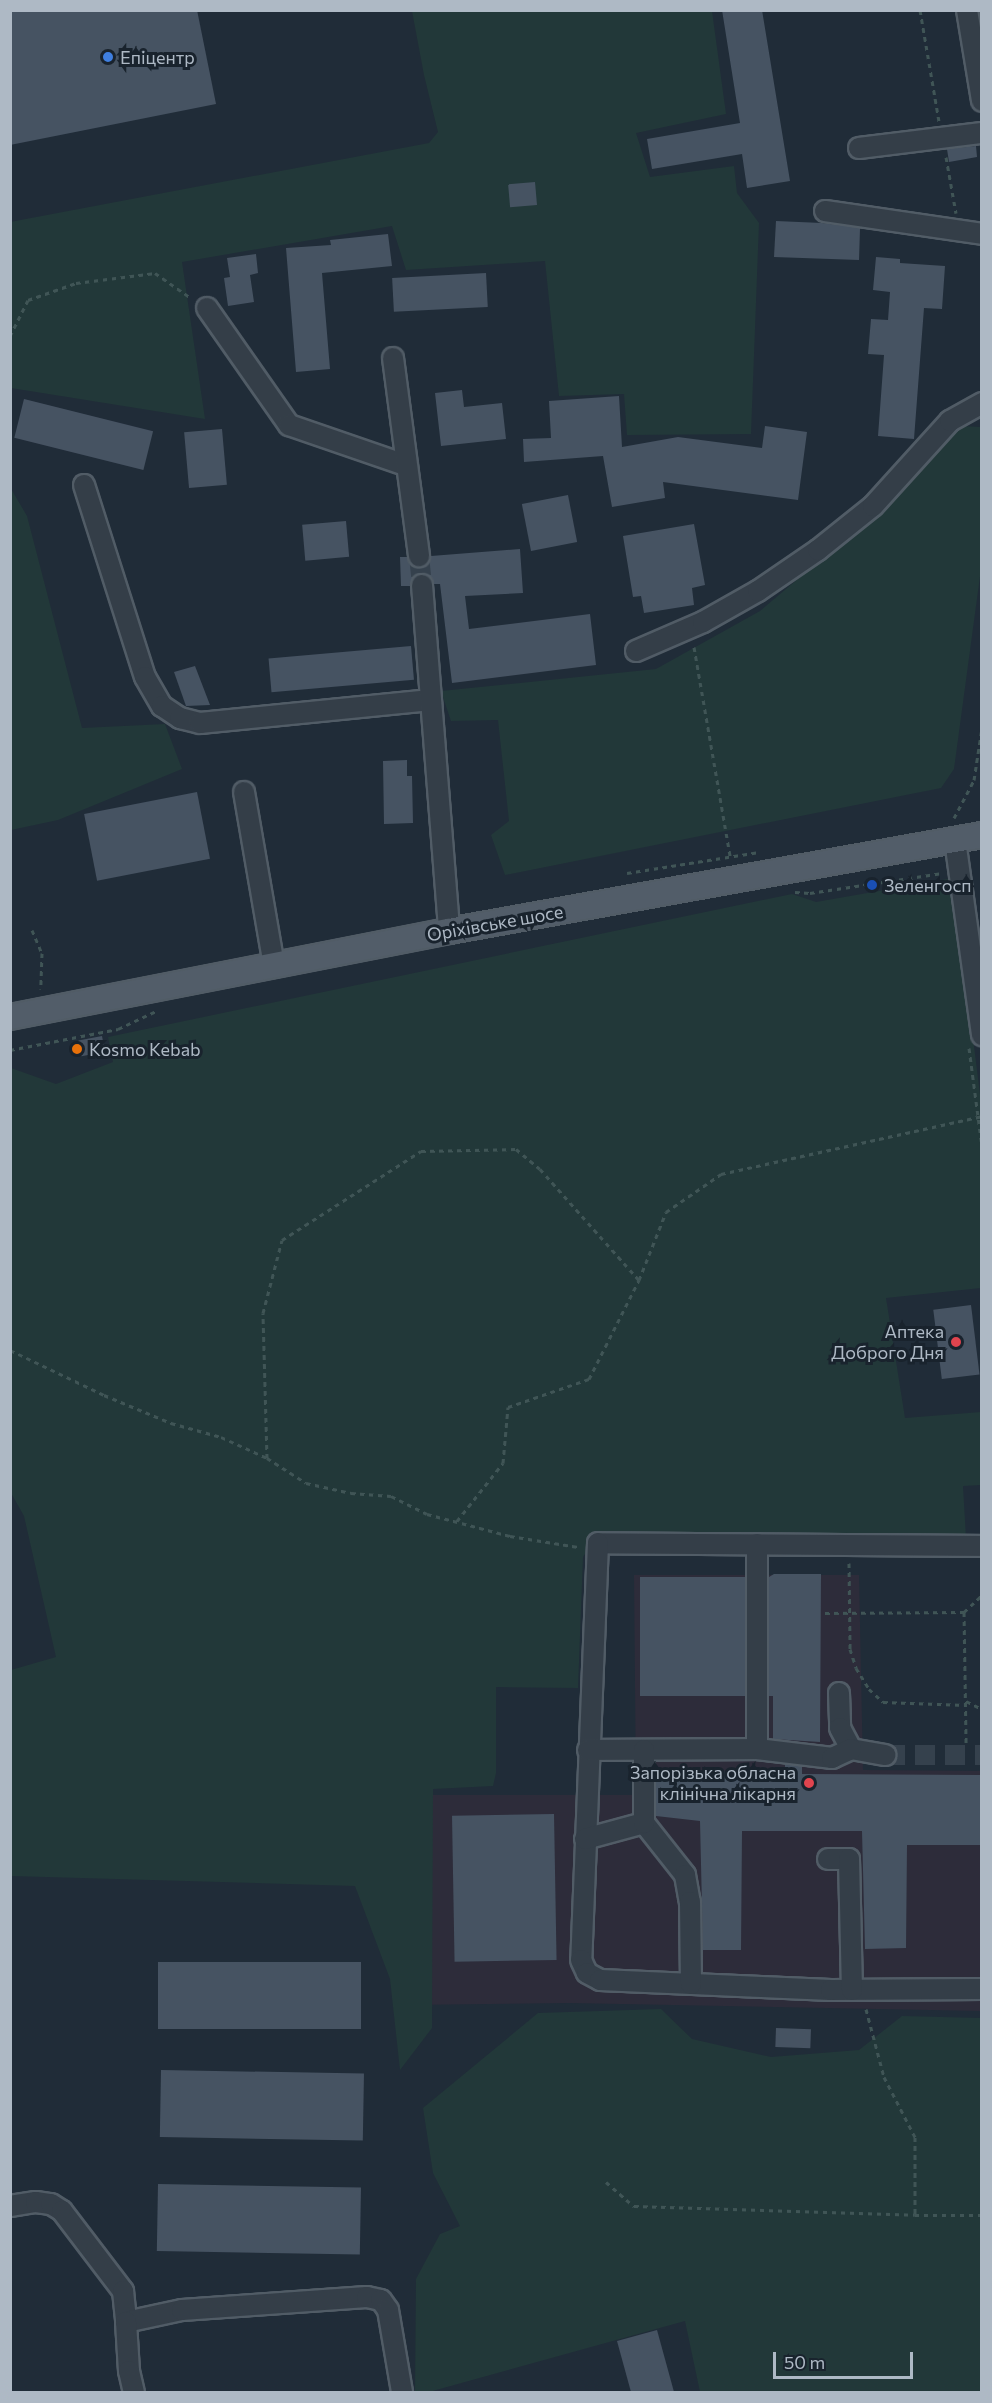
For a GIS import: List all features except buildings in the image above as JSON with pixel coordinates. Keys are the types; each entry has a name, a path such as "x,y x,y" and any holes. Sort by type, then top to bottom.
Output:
{"main road":[{"name":"Оріхівське шосе","path":"10,1017 955,829 981,835"}],"lane":[{"path":"967,10 981,101"},
{"path":"858,148 981,133"},
{"path":"825,211 981,234"},
{"path":"207,308 289,425 405,465"},
{"path":"393,358 405,465 419,556"},
{"path":"636,651 690,627 758,591 818,550 873,506 950,422 981,403"},
{"path":"84,485 145,677 162,706 180,718 200,723 431,700"},
{"path":"422,585 448,931"},
{"path":"244,792 274,965"},
{"path":"955,829 975,1040"},
{"path":"981,1546 598,1543 595,1550 588,1750 590,1768 581,1960 587,1973 600,1980 856,1990 981,1989"},
{"path":"757,1544 757,1749"},
{"path":"839,1693 840,1728 850,1749"},
{"path":"588,1750 757,1749 832,1758 850,1749 885,1755"},
{"path":"644,1750 644,1823 685,1875 690,1902 691,1984"},
{"path":"585,1839 644,1823"},
{"path":"828,1858 849,1859 856,1990"},
{"path":"10,2206 36,2202 51,2204 62,2211 123,2290 129,2371 134,2392"},
{"path":"126,2322 182,2310 367,2297 381,2300 388,2310 402,2392"}],"path":[{"path":"10,336 28,300 76,283 155,273 207,308"},
{"path":"690,627 730,856"},
{"path":"955,829 974,780 981,728"},
{"path":"32,930 42,953 38,1012"},
{"path":"10,1050 66,1039"},
{"path":"975,1040 981,1147"},
{"path":"457,1521 503,1463 508,1407 589,1379 639,1280 666,1212 721,1174 980,1117"},
{"path":"267,1458 263,1313 282,1240 421,1150 516,1149 540,1169 639,1280"},
{"path":"10,1350 104,1395 171,1423 221,1437 267,1458 306,1484 351,1493 391,1496 427,1514 510,1536 595,1550"},
{"path":"849,1558 850,1649 856,1668 869,1689 883,1702 966,1703 981,1710"},
{"path":"966,1743 964,1612 981,1594"},
{"path":"825,1613 964,1612"},
{"path":"856,1990 884,2077 915,2137 915,2215"},
{"path":"606,2182 634,2206 981,2215"}],"shaded area":[{"name":"Запорізька обласна клінічна лікарня","path":"634,1575 859,1575 863,1770 981,1771 981,2011 569,2003 407,2005 407,1795 636,1795"}],"green space":[{"path":"412,11 712,11 726,114 636,133 650,177 734,166 737,193 759,223 751,434 627,435 624,394 559,396 545,261 406,270 392,226 182,262 205,419 11,388 10,222 429,143 438,132"},
{"path":"960,426 981,427 981,569 954,769 941,788 505,875 491,835 509,821 498,720 451,721 441,691 656,669 760,611 888,503"},
{"path":"10,487 27,516 82,728 165,724 182,769 58,820 11,830"},
{"path":"953,878 981,1102 981,1288 886,1298 905,1418 981,1412 981,1485 963,1486 966,1538 597,1535 583,1557 578,1688 496,1687 496,1773 493,1786 433,1789 432,2028 400,2070 390,1979 355,1886 11,1876 11,1670 56,1657 24,1516 11,1493 11,1068 56,1084 113,1062 108,1037 792,894 816,902"},
{"path":"661,2009 692,2039 771,2057 859,2050 902,2016 981,2018 981,2392 700,2392 685,2321 429,2392 415,2392 416,2279 440,2234 460,2226 433,2173 423,2108 538,2013"}],"tunnel":[{"path":"419,556 422,585"},
{"path":"885,1755 982,1755"}],"place":[{"name":"Епіцентр","path":"108,57"},
{"name":"Зеленгосп","path":"872,885"},
{"name":"Kosmo Kebab","path":"77,1049"},
{"name":"Аптека Доброго Дня","path":"956,1342"},
{"name":"Запорізька обласна клінічна лікарня","path":"809,1783"}]}
